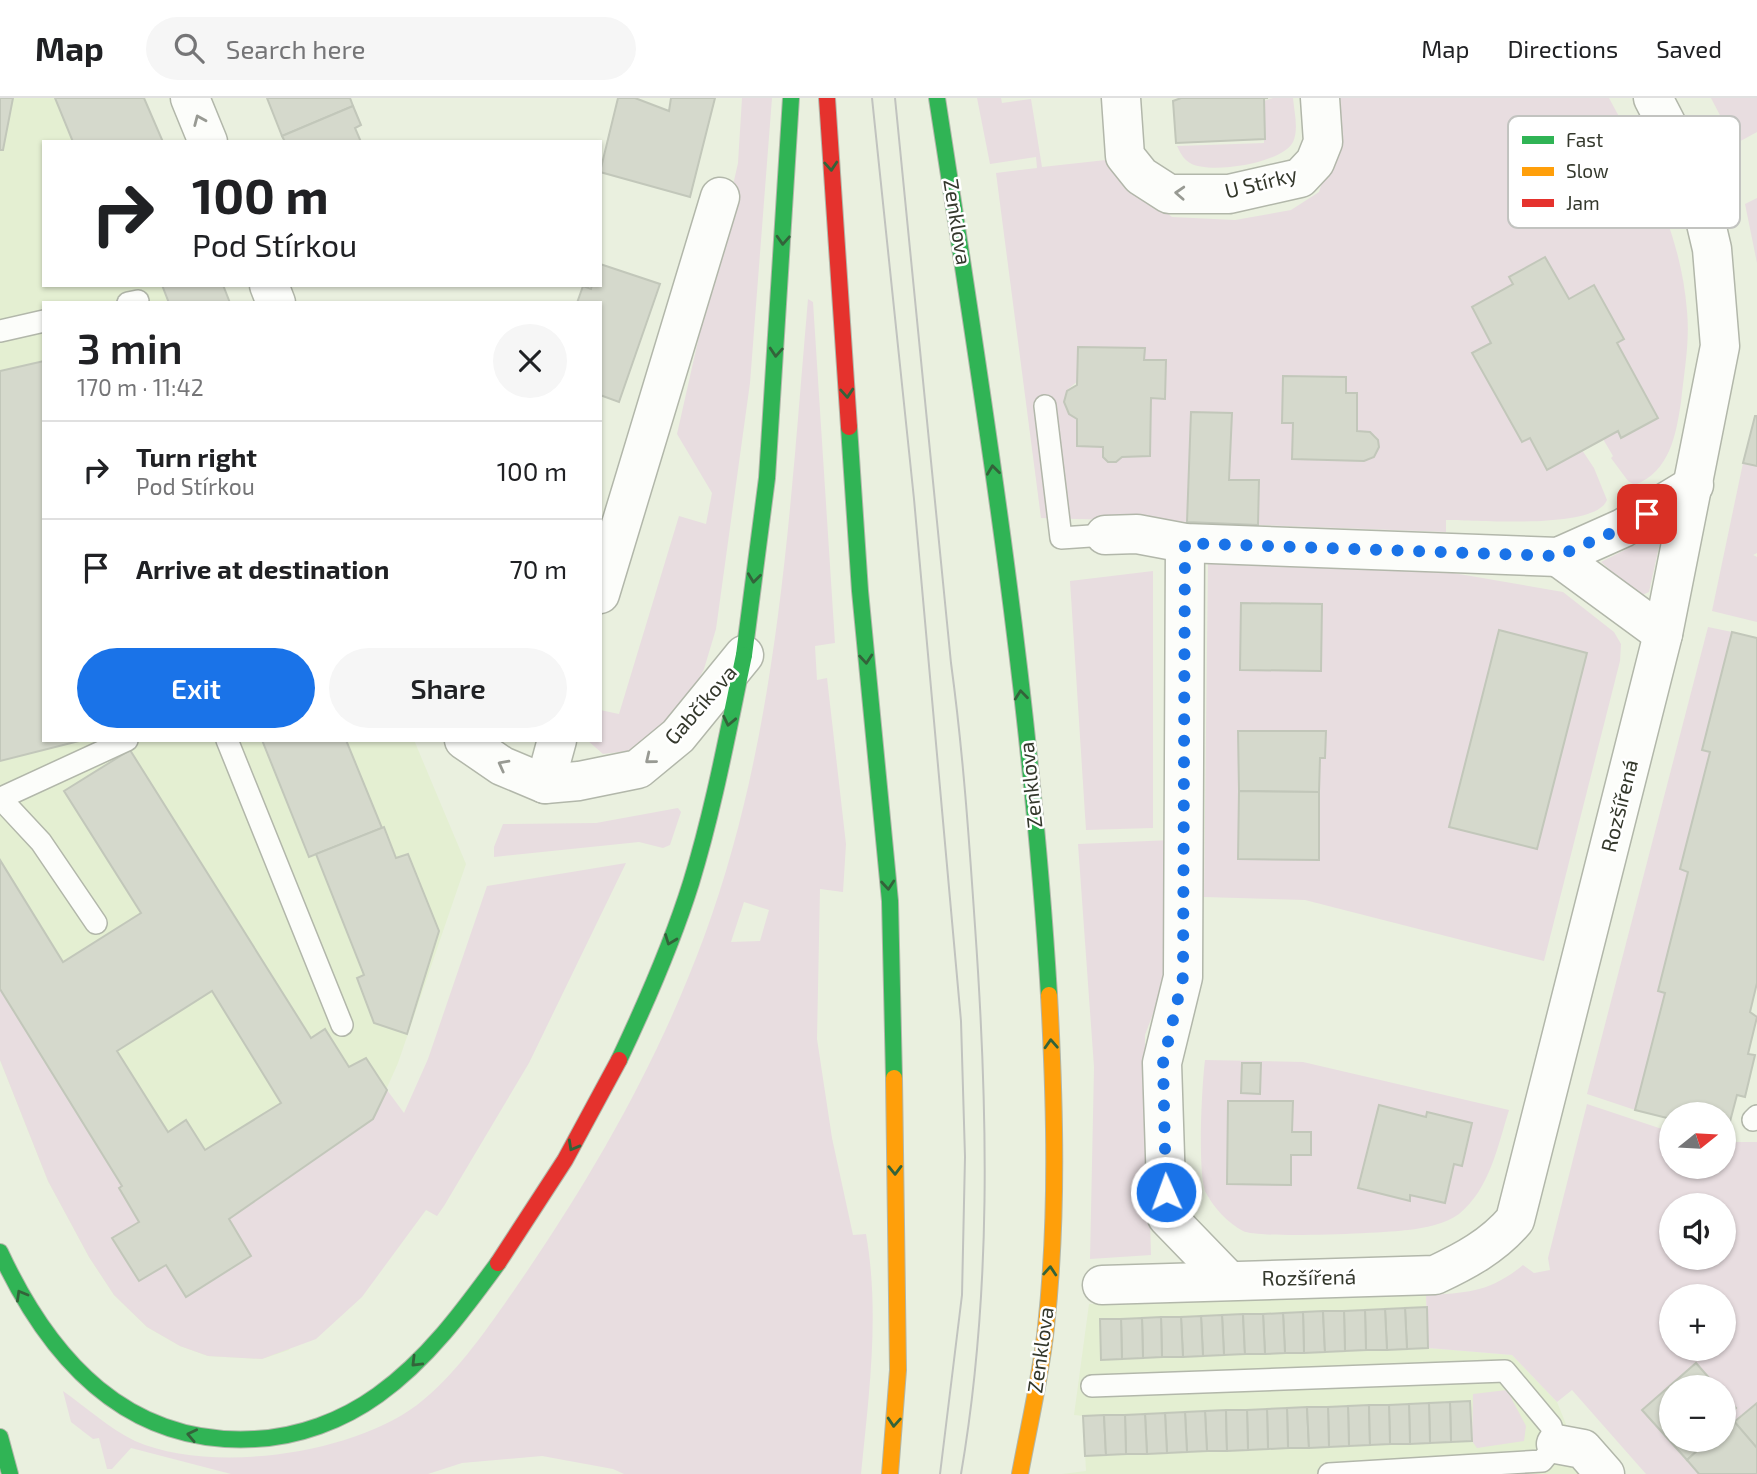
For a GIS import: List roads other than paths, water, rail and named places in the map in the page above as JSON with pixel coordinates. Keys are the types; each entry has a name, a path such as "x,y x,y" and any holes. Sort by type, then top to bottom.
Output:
{"main road":[{"path":"0,1252 31,1313 78,1369 121,1406 167,1429 225,1441 259,1441 327,1423 359,1407 389,1387 435,1342 499,1262 553,1180 612,1073 662,961 702,847 744,654 767,478 791,98"},
{"path":"827,98 860,591 890,901 898,1370 890,1474"},
{"name":"Zenklova","path":"937,98 956,215 1015,641 1048,979 1054,1106 1054,1220 1047,1314 1020,1474"},
{"path":"0,1437 10,1474"}],"street":[{"path":"190,98 207,140"},
{"name":"U Stírky","path":"1121,98 1118,151 1141,176 1170,194 1229,194 1300,178 1315,162 1323,142 1320,98"},
{"name":"Rozšířená","path":"1653,98 1662,116"},
{"path":"602,587 720,197"},
{"name":"Rozšířená","path":"1102,1285 1436,1275 1472,1257 1503,1235 1515,1220 1663,634 1694,485 1720,345 1712,249 1707,228"},
{"path":"1105,535 1137,534 1185,543 1558,556 1623,528 1694,485"},
{"path":"1185,543 1183,977 1163,1063 1167,1217 1228,1280"},
{"path":"1558,556 1663,634"},
{"name":"Gabčíkova","path":"545,784 638,769 678,737 744,654"},
{"path":"467,742 502,766 545,784 556,742"},
{"path":"1556,1444 1583,1449 1605,1474"}],"lane":[{"path":"922,98 956,215"},
{"path":"0,331 42,321"},
{"path":"1045,406 1061,538 1105,535"},
{"path":"96,923 41,842 0,798 123,742"},
{"path":"228,742 342,1025"},
{"path":"1092,1387 1505,1371 1551,1426 1556,1444 1542,1461 1329,1474"}],"tram line":[{"path":"872,98 914,499 961,1021 965,1157 962,1295 940,1474"},
{"path":"895,98 962,762 983,1064 982,1269 971,1406 961,1474"}]}
